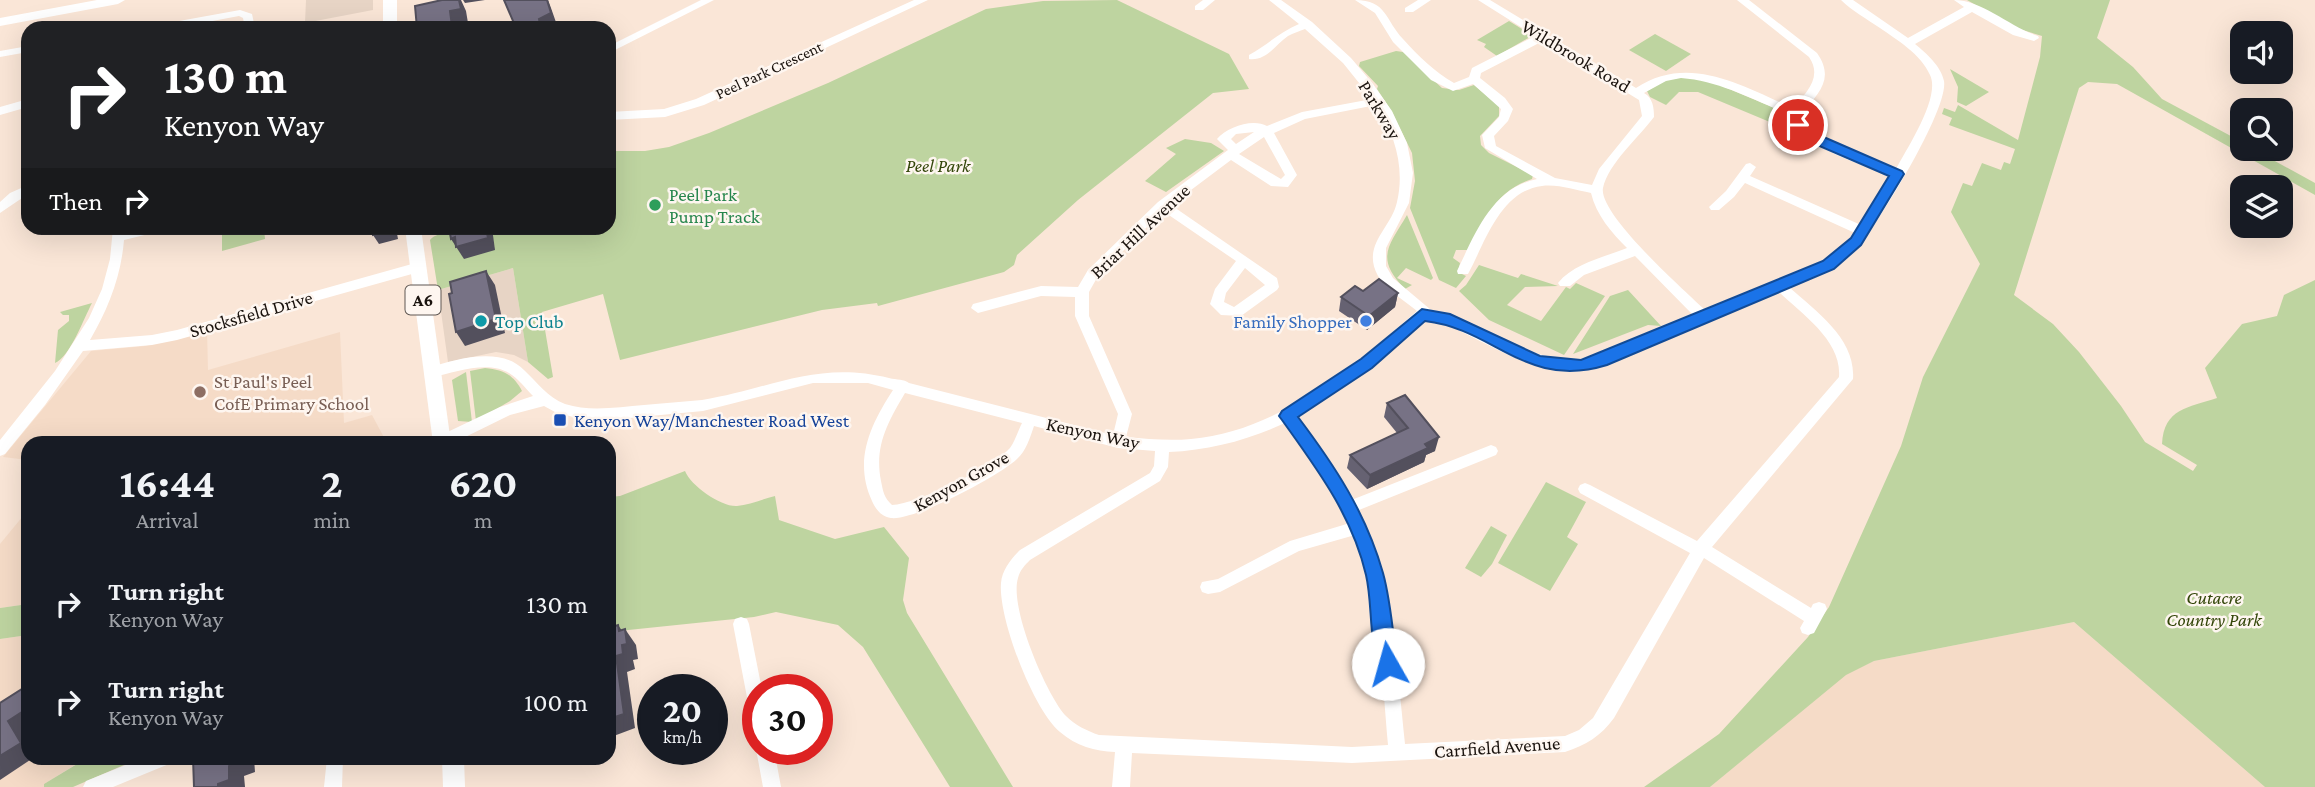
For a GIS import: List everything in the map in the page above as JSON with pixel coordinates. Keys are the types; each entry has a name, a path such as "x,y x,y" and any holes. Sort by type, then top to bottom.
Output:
{"main road":[{"path":"0,22 118,0"},
{"path":"390,0 390,21"},
{"name":"A6","path":"414,235 441,436"},
{"path":"453,765 454,787"}],"street":[{"path":"616,46 709,0"},
{"name":"Peel Park Crescent","path":"616,116 665,113 700,102 923,0"},
{"name":"Parkway","path":"1274,0 1308,24 1350,64 1378,101 1401,143 1408,177 1402,207 1380,243 1379,261 1387,279 1419,304 1427,314"},
{"path":"1360,0 1379,11 1397,40 1441,83 1453,87 1474,79"},
{"name":"Wildbrook Road","path":"1483,0 1637,93 1647,103 1648,117 1603,172 1596,190"},
{"path":"1498,9 1513,0"},
{"path":"1742,0 1813,55 1821,66 1820,80 1795,113"},
{"path":"1427,314 1445,318 1529,358 1570,367 1601,360 1829,265 1848,250 1863,231 1898,174 1926,121 1938,87 1930,65 1846,0"},
{"path":"1959,0 2017,33 2035,38"},
{"path":"1906,44 1972,7"},
{"path":"196,21 240,13 248,16 249,21"},
{"path":"1272,63 1257,55 1283,34 1308,24"},
{"path":"1474,79 1476,72 1544,36"},
{"path":"0,54 21,50"},
{"path":"1637,93 1667,76 1693,75 1711,79 1795,113"},
{"path":"1474,79 1507,109 1504,118 1488,135 1488,143 1497,152 1552,182"},
{"name":"Briar Hill Avenue","path":"1118,442 1125,414 1082,316 1082,292 1093,273 1162,205 1265,131 1302,116 1378,101"},
{"path":"0,111 21,105"},
{"path":"1795,113 1798,125 1807,134 1898,174"},
{"path":"1233,152 1275,183 1288,181 1291,175 1265,131"},
{"path":"1715,207 1730,194 1746,172 1863,231"},
{"path":"1463,262 1508,195 1525,185 1552,182 1596,190 1604,215 1704,318"},
{"path":"0,209 21,192"},
{"path":"1162,205 1244,260"},
{"path":"0,450 80,346 113,272 119,235"},
{"path":"1564,283 1579,272 1636,250"},
{"name":"Stocksfield Drive","path":"80,346 152,340 177,335 419,267"},
{"name":"Carrfield Avenue","path":"1163,446 1161,467 1155,477 1019,561 1009,584 1051,709 1059,720 1088,740 1124,745 1320,755 1397,754 1565,744 1581,740 1597,729 1608,712 1700,549 1846,379 1847,360 1840,346 1780,286"},
{"path":"978,307 998,296 1052,290 1082,292"},
{"name":"Kenyon Way","path":"433,372 466,364 500,362 530,381 545,400 573,412 608,414 703,405 813,378 854,377 903,385 1118,442 1163,446 1193,445 1258,430 1287,416 1366,363 1413,320 1427,314"},
{"name":"Kenyon Grove","path":"903,385 873,437 869,456 878,502 882,508 895,514 909,511 1004,461 1015,451 1030,420"},
{"path":"456,436 516,405 545,400"},
{"path":"1287,416 1320,458 1351,506 1360,527 1375,575 1382,616 1397,754"},
{"path":"1351,506 1479,451"},
{"path":"1592,497 1700,549 1813,618"},
{"path":"1208,587 1220,585 1295,547 1360,527"},
{"path":"741,624 751,674"},
{"path":"1121,787 1124,745"},
{"path":"92,787 146,765"},
{"path":"333,787 335,765"},
{"path":"768,765 772,787"}],"shaded area":[{"path":"306,0 373,0 373,10 305,21"},
{"path":"513,268 528,362 514,355 496,352 448,362 438,290"},
{"name":"St Paul's Peel CofE Primary School","path":"207,330 208,370 340,332 344,423 372,415 383,436 21,436 21,459 3,457 91,351 145,346"},
{"path":"21,518 21,605 0,608 0,544"},
{"path":"2074,622 2265,787 1710,787 1846,674 1874,661"},
{"path":"21,636 21,765 75,765 44,784 44,787 0,787 0,639"}],"green space":[{"name":"Peel Park","path":"1117,0 1229,54 1249,89 1213,93 1078,200 1017,255 1014,265 1004,272 878,306 877,303 822,310 620,360 603,294 542,312 553,377 548,379 528,362 513,268 438,290 430,240 439,235 616,235 616,151 645,151 669,147 709,133 828,83 986,9 1043,1"},
{"name":"Cutacre Country Park","path":"1967,0 2110,0 2097,38 2133,67 2162,99 2230,136 2230,147 2117,84 2088,82 2079,88 2014,295 2053,324 2079,352 2145,442 2193,471 2197,465 2162,444 2167,423 2187,407 2217,398 2205,368 2242,324 2277,316 2284,295 2315,280 2315,787 2265,787 2074,622 1874,661 1846,675 1710,787 1644,787 1719,734 1808,637 1829,607 1901,446 1923,377 1980,264 1951,212 1963,183 1972,186 1982,163 2001,170 2004,162 2010,164 2015,149 1949,125 1952,118 1942,114 1944,108 1955,112 1958,105 2018,140 2040,57 2042,36 2016,28"},
{"path":"1509,21 1530,34 1530,37 1497,56 1484,47 1486,44 1477,40"},
{"path":"1655,34 1691,54 1666,71 1629,50"},
{"path":"1396,51 1403,52 1442,88 1459,90 1474,85 1499,106 1499,116 1480,136 1481,145 1489,153 1533,175 1532,179 1509,191 1493,207 1469,250 1456,250 1453,258 1460,263 1458,272 1466,276 1456,288 1439,280 1410,208 1415,181 1412,153 1392,112 1377,89 1378,86 1359,66 1360,62"},
{"path":"1950,69 1989,92 1966,106 1957,102 1958,87"},
{"path":"1683,77 1710,81 1784,112 1789,126 1796,133 1698,92 1679,92 1666,105 1650,97 1647,91 1666,80"},
{"path":"1185,139 1211,143 1224,151 1166,192 1145,181 1176,154 1166,148"},
{"path":"2254,161 2275,161 2315,183 2315,195 2293,183 2293,175 2279,175"},
{"path":"1407,215 1433,278 1431,280 1406,268 1397,278 1412,285 1405,289 1390,269 1387,260 1390,244"},
{"path":"222,235 265,235 265,239 222,251"},
{"path":"1479,265 1518,278 1521,274 1558,286 1525,287 1507,305 1541,321 1566,287 1570,289 1576,283 1605,296 1564,355 1489,320 1459,291"},
{"path":"1628,290 1661,326 1648,325 1573,354 1610,296"},
{"path":"92,303 71,345 55,363 58,330 69,321 69,315 60,312"},
{"path":"485,368 507,374 522,391 476,421 470,371"},
{"path":"466,372 472,422 458,421 452,380"},
{"path":"685,471 700,489 730,505 737,506 775,496 779,520 835,539 884,527 909,558 903,600 907,613 1013,787 950,787 863,647 838,625 776,612 754,617 616,631 616,496"},
{"path":"1546,482 1586,502 1567,537 1578,544 1550,591 1498,563"},
{"path":"1491,526 1507,535 1492,564 1481,577 1465,568"},
{"path":"21,605 21,636 0,639 0,608"},
{"path":"75,765 124,765 73,787 44,787 44,784"}],"building":[{"path":"442,0 459,0 461,9 450,11 451,21 416,21 415,6"},
{"path":"504,0 547,0 551,13 539,21 513,21"},
{"path":"450,235 487,235 488,238 456,247 455,237 451,239"},
{"path":"486,271 496,319 456,332 449,294 452,293 450,282"},
{"path":"1379,279 1398,293 1369,316 1341,297 1355,286 1363,291"},
{"path":"1405,395 1439,437 1425,444 1428,448 1370,475 1350,455 1408,428 1387,403"},
{"path":"616,626 619,631 625,629 627,644 622,645 623,654 616,656"},
{"path":"616,656 624,714 616,717"},
{"path":"21,690 21,713 8,721 21,743 0,756 0,703"},
{"path":"193,765 231,765 229,780 218,784 218,787 194,787"}],"place":[{"name":"Peel Park Pump Track","path":"655,205"},
{"name":"Top Club","path":"481,321"},
{"name":"Family Shopper","path":"1366,321"},
{"name":"St Paul's Peel CofE Primary School","path":"200,392"},
{"name":"Kenyon Way/Manchester Road West","path":"560,420"}],"route":[{"path":"1388,664 1375,575 1360,527 1333,477 1287,416 1366,363 1422,315 1432,314 1445,318 1536,361 1558,366 1581,366 1829,265 1856,242 1898,174 1815,138 1798,125"}]}
